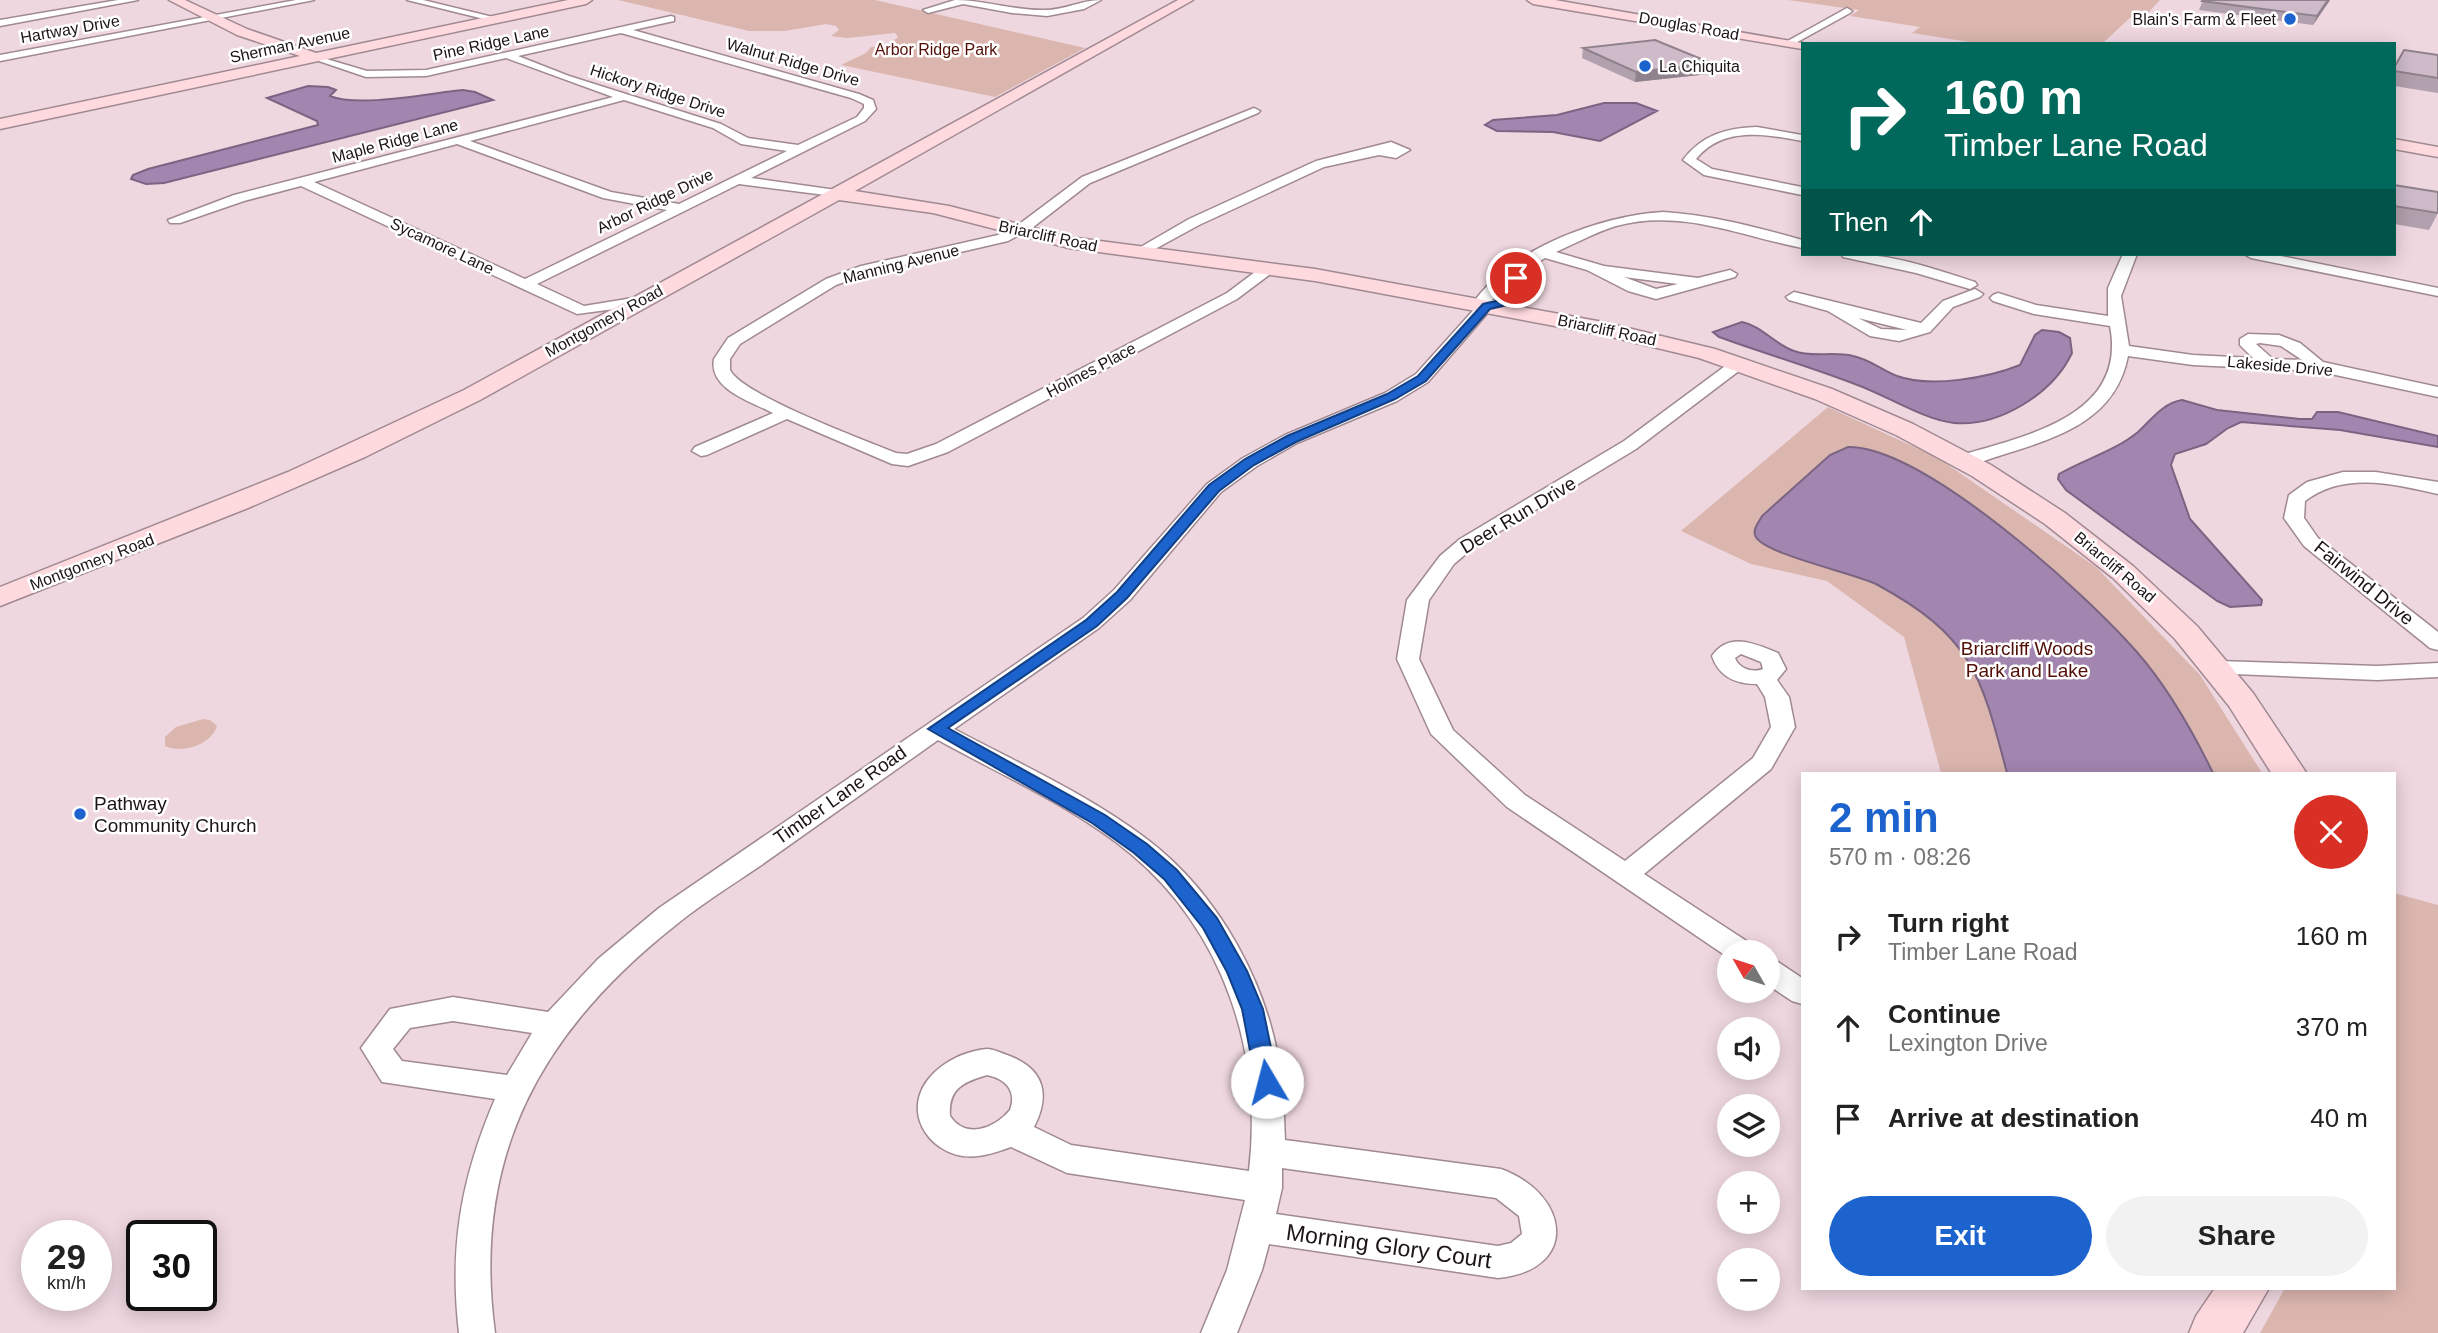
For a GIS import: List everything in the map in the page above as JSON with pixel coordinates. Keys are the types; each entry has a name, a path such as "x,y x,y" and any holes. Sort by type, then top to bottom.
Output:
{"street":[{"path":"0,23 134,0"},
{"path":"174,0 242,32 317,57"},
{"name":"Hartway Drive","path":"0,58 310,0"},
{"path":"411,0 496,19"},
{"name":"Sherman Avenue","path":"0,124 586,0"},
{"path":"928,10 961,0 1013,12 1048,13 1072,10 1097,0"},
{"name":"Montgomery Road","path":"0,597 334,463 472,395 588,319 639,302 1187,0"},
{"name":"Douglas Road","path":"1533,0 1796,44"},
{"path":"1796,44 1847,11"},
{"path":"1048,13 1058,26"},
{"name":"Pine Ridge Lane","path":"317,57 366,74 396,75 444,71 671,19"},
{"name":"Walnut Ridge Drive","path":"622,30 869,102 870,109 861,119 799,149"},
{"name":"Hickory Ridge Drive","path":"509,56 722,128 746,141 799,149"},
{"name":"Maple Ridge Lane","path":"175,220 227,201 624,97"},
{"name":"Manning Avenue","path":"908,460 876,453 787,413 726,380 720,361 734,341 826,284 846,275 976,246 1018,231 1086,180 1254,111"},
{"path":"1801,138 1770,131 1732,132 1698,150 1689,160 1708,172 1801,191"},
{"path":"458,141 608,195 680,208"},
{"path":"2396,144 2438,152"},
{"name":"Arbor Ridge Drive","path":"526,284 799,149"},
{"path":"1139,252 1194,222 1320,164 1345,156 1379,152"},
{"name":"Briarcliff Road","path":"739,180 933,207 1018,231 1085,246 1268,269 1612,330 1738,364 1849,404 1965,460 2045,510 2110,558 2169,613 2219,668 2267,733 2289,772"},
{"name":"Sycamore Lane","path":"302,181 526,284 588,319"},
{"path":"1544,253 1620,221 1670,217 1730,224 1801,244"},
{"path":"1544,253 1599,270 1647,293 1656,294 1730,274"},
{"name":"Timber Lane Road","path":"477,1333 472,1286 477,1208 491,1153 516,1089 555,1025 609,966 668,915 1091,623 1122,595 1214,488 1250,462 1291,439 1391,397 1422,378 1486,306 1503,302 1517,284 1517,280 1512,276 1544,253"},
{"path":"1857,256 1919,269 1988,289 2034,309 2115,317"},
{"path":"1965,460 2050,433 2095,407 2116,379 2121,350 2115,317 2115,288 2129,256"},
{"path":"2261,256 2438,292"},
{"name":"Holmes Place","path":"908,460 942,449 1232,296 1268,269"},
{"path":"1794,297 1924,329 1948,304 1988,289"},
{"path":"2267,362 2248,345 2248,339 2261,337 2291,342 2317,366"},
{"name":"Lakeside Drive","path":"2121,350 2193,360 2317,366 2438,392"},
{"name":"Deer Run Drive","path":"1723,940 1516,801 1443,734 1408,659 1418,600 1447,560 1467,543 1630,445 1738,364"},
{"path":"701,451 787,413"},
{"name":"Fairwind Drive","path":"2438,488 2379,478 2343,478 2314,485 2296,499 2294,518 2311,542 2438,643"},
{"path":"2219,668 2377,673 2438,670"},
{"path":"1625,876 1762,763 1783,727 1777,696 1764,677"},
{"path":"936,729 1114,829 1152,858 1187,893 1226,948 1252,1009 1267,1082 1269,1152 1259,1227 1238,1289 1219,1333"},
{"path":"1780,978 1801,992"},
{"path":"516,1089 393,1073 376,1048 401,1017 453,1009 555,1025"},
{"path":"1011,1131 1067,1159 1265,1188"},
{"name":"Morning Glory Court","path":"1259,1227 1498,1262 1513,1262 1525,1256 1539,1234 1538,1218 1530,1205 1518,1193 1501,1184 1269,1152"},
{"path":"2214,1333 2243,1290"}],"green space":[{"name":"Arbor Ridge Park","path":"618,0 875,0 1085,48 995,97 841,65 866,53 871,47 889,44 898,37 895,33 847,38 831,36 839,30 836,26 826,24 785,31 749,31"},
{"path":"1788,0 2160,0 2144,17 2133,15 2104,42 1969,42 1912,33 1920,27 1850,16 1859,10"},
{"name":"Briarcliff Woods Park and Lake","path":"1828,407 1938,458 2096,567 2200,675 2261,772 1941,772 1904,637 1827,581 1751,564 1681,531"},
{"path":"203,719 210,720 217,726 214,733 202,743 179,749 165,746 165,737 176,727"},
{"path":"2396,894 2438,905 2438,1333 2260,1333 2284,1290 2396,1290"}],"shaded area":[{"path":"308,86 328,87 336,90 330,96 358,101 463,90 493,100 164,183 146,184 131,179 133,175 148,169 318,125 317,121 267,98"},
{"path":"1604,103 1636,103 1657,111 1600,141 1553,132 1497,131 1485,125 1493,120 1557,115"},
{"path":"1742,322 1756,327 1794,351 1853,356 1910,380 1959,380 2020,365 2035,335 2042,330 2059,332 2070,338 2072,353 2052,381 2023,405 1989,419 1954,423 1931,418 1860,386 1719,337 1713,332"},
{"path":"2182,400 2217,410 2300,419 2312,419 2317,412 2338,412 2438,436 2438,447 2340,430 2241,422 2206,444 2175,454 2171,465 2190,519 2262,600 2261,605 2230,607 2217,601 2066,490 2058,479 2059,474 2129,439 2163,408"},
{"name":"Briarcliff Woods Park and Lake","path":"1848,447 1880,453 1918,470 2002,527 2081,595 2136,651 2179,710 2212,772 2007,772 1979,683 1968,661 1953,641 1933,622 1876,584 1789,556 1760,542 1755,535 1762,516 1830,455"}],"building":[{"path":"2203,0 2328,0 2317,16"},
{"path":"1655,40 1711,63 1636,72 1583,48"},
{"path":"2404,50 2438,55 2438,78 2396,71 2396,64"},
{"path":"2396,185 2438,192 2438,213 2396,206"}],"place":[{"name":"Blain's Farm & Fleet","path":"2290,19"},
{"name":"La Chiquita","path":"1645,66"},
{"name":"Pathway Community Church","path":"80,814"}],"route":[{"path":"1267,1082 1263,1049 1252,1009 1237,971 1210,923 1170,874 1129,839 1099,819 936,729 1091,623 1122,595 1187,516 1214,488 1250,462 1291,439 1391,397 1422,378 1486,306 1503,302 1517,284 1516,278"}]}
